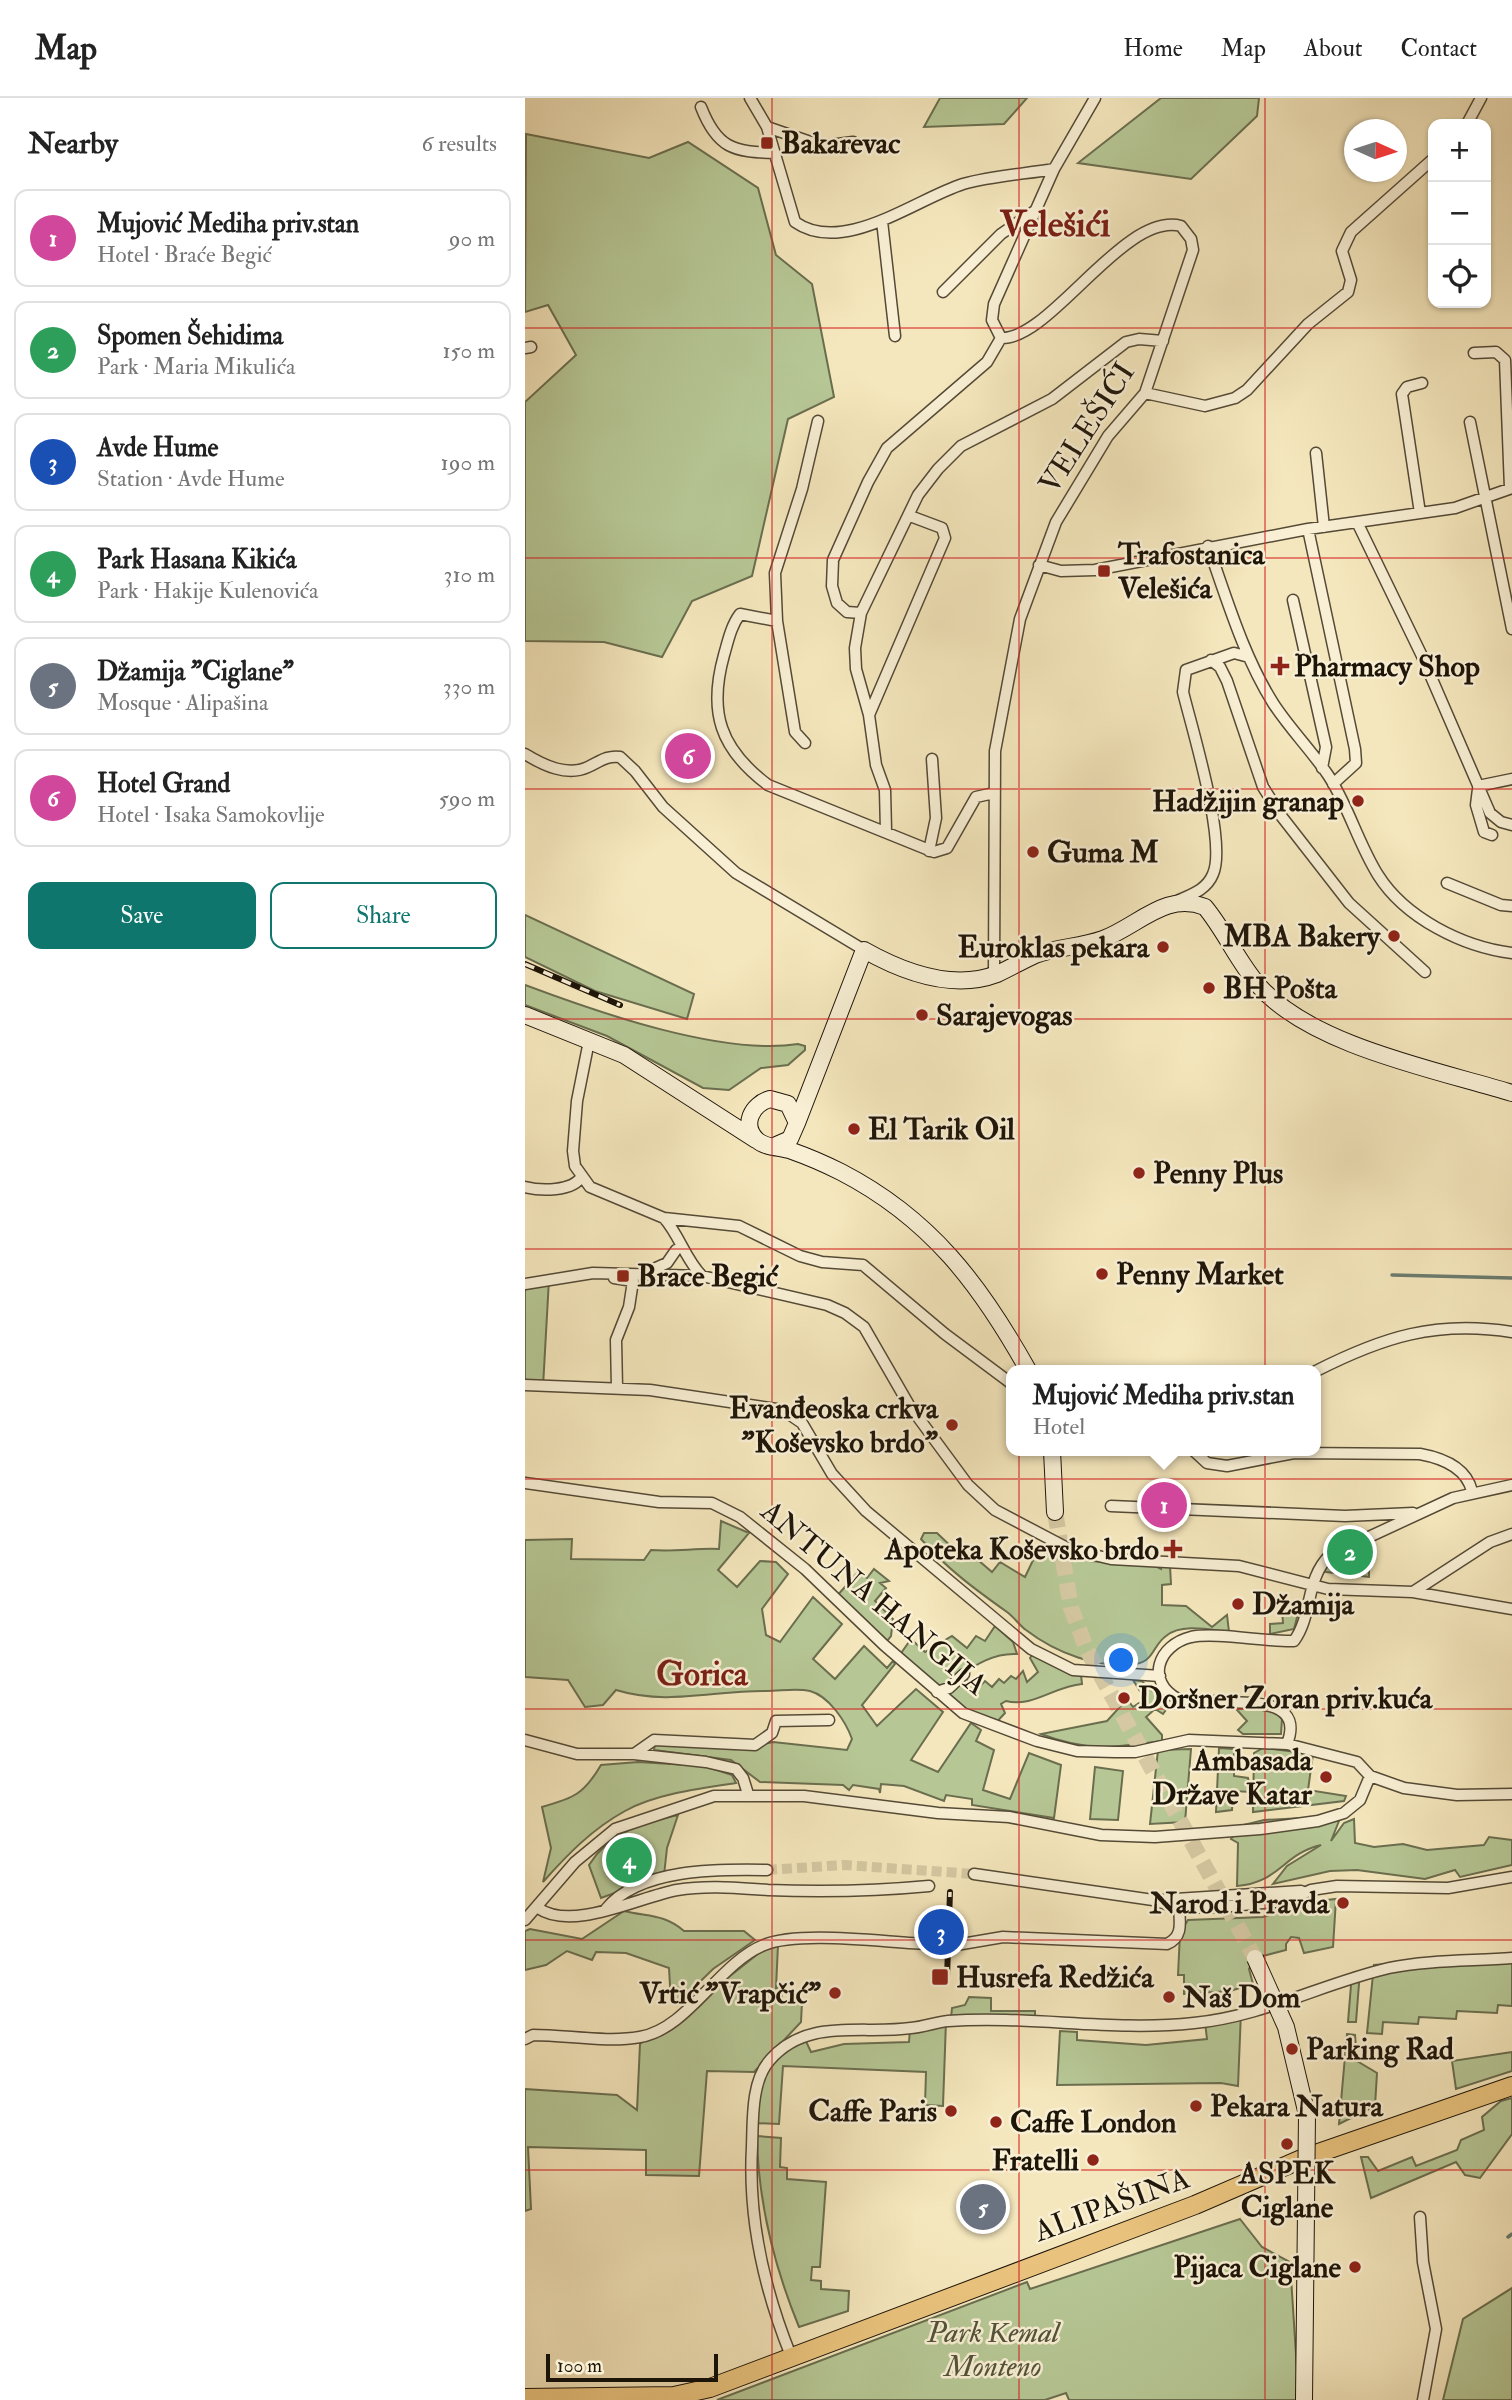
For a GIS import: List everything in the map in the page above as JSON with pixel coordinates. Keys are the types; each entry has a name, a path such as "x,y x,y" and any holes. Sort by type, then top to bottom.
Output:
{"main road":[{"path":"810,1086 784,1101 763,1101 753,1111 750,1129 766,1144 787,1142 796,1127 864,950 908,971 939,979 954,981 994,975 1037,955 1103,939 1178,901 1205,907 1259,985 1280,1006 1310,1024 1376,1053 1511,1090"},
{"path":"525,1015 624,1055 652,1070 766,1144 813,1159 875,1192 920,1223 979,1293 1025,1365"},
{"path":"784,1101 795,1112 796,1127 804,1149 813,1159"},
{"path":"710,1109 734,1114 753,1111"},
{"path":"1052,1456 1055,1512"},
{"path":"1255,1958 1286,2026 1307,2115 1309,2186 1304,2400"},
{"name":"ALIPAŠINA","path":"525,2398 693,2397 791,2356 1195,2205 1304,2158 1512,2085"}],"street":[{"path":"750,98 767,127 795,222 814,232 831,232 882,221 963,184 1054,169"},
{"path":"861,613 847,612 837,603 832,586 833,560 867,482 887,448 987,362 1001,338 992,320 994,304 1054,169 1095,98"},
{"path":"1470,119 1481,98"},
{"path":"701,107 709,129 718,140 744,152 775,153"},
{"path":"767,127 822,146 853,142"},
{"path":"1145,393 1205,406 1235,398 1247,390 1308,324 1348,292 1351,280 1342,251 1351,232 1428,163"},
{"path":"943,292 1001,234 1038,209"},
{"path":"882,221 895,336"},
{"name":"VELEŠIĆI","path":"994,975 994,793 997,736 1020,619 1056,522 1108,436 1145,393 1193,250 1185,231 1172,224 1156,226 1135,239 1067,295 1028,332 1001,338"},
{"path":"886,831 885,790 876,765 869,715 856,669 855,648 861,613 918,495 938,469 961,446 1052,399 1126,342 1139,339 1163,341"},
{"path":"1039,565 1061,571 1095,570 1208,546 1464,506 1511,488 1505,360 1496,352 1474,353"},
{"path":"1420,513 1402,394 1407,387 1422,383"},
{"path":"805,743 795,732 777,621 775,573 802,489 818,421"},
{"path":"1470,422 1512,629"},
{"path":"1317,453 1324,527"},
{"path":"869,715 945,538 942,528 910,516"},
{"path":"1357,522 1426,664 1478,786 1495,819 1512,825"},
{"path":"1308,529 1355,749 1356,763 1333,785"},
{"path":"1208,546 1249,657 1273,704 1333,785 1377,874 1425,920 1457,937 1494,950 1512,953"},
{"path":"1293,600 1326,747 1322,768"},
{"path":"777,621 740,614 735,621 715,686 719,723 744,767 768,785 886,831 929,851 944,851 974,799 980,794 994,793"},
{"path":"1178,901 1199,892 1212,877 1215,867 1211,811 1183,692 1186,670 1238,653 1249,657"},
{"path":"1211,660 1220,667 1227,681 1263,787 1282,817 1349,903 1425,972"},
{"path":"525,754 556,769 576,771 615,756 625,761 663,807 736,873 864,950"},
{"path":"929,851 936,818 932,759"},
{"path":"1478,786 1512,779"},
{"path":"1478,786 1476,805 1484,832 1492,835"},
{"path":"1447,883 1501,905 1512,906"},
{"path":"589,1041 573,1128 575,1166 597,1191 664,1218 739,1226 800,1256 822,1262 863,1265 945,1334 1006,1380"},
{"path":"525,1187 535,1189 572,1186 582,1176"},
{"path":"664,1218 677,1235 685,1254 702,1276"},
{"path":"677,1235 676,1250 681,1276"},
{"path":"642,1274 667,1263 676,1250"},
{"path":"570,1275 633,1281 629,1307 616,1340 617,1388"},
{"path":"525,1284 570,1275 702,1276 827,1305 856,1320 875,1342 924,1428 968,1485 995,1510 1050,1540 1093,1556 1239,1566 1312,1586 1413,1592 1512,1609"},
{"path":"1321,1369 1396,1336 1443,1327 1512,1332"},
{"path":"525,1385 650,1390 783,1410 802,1423 832,1474 866,1511 1031,1649 1073,1670 1160,1676"},
{"path":"1321,1453 1420,1454 1437,1458 1459,1470 1472,1491"},
{"path":"1199,1456 1207,1463 1227,1466 1279,1456"},
{"name":"ANTUNA HANGIJA","path":"525,1483 659,1502 712,1503 740,1517 805,1569 963,1713 1037,1741 1077,1751 1136,1752 1189,1740 1287,1744 1357,1762 1370,1776 1404,1788 1435,1794 1512,1794"},
{"path":"1287,1744 1289,1729 1286,1715 1277,1706 1258,1702 1178,1699 1164,1688 1160,1676 1162,1654 1171,1644 1195,1636 1294,1641 1301,1632 1317,1569 1330,1555 1472,1491 1512,1485"},
{"path":"1111,1506 1345,1516 1419,1513"},
{"path":"1413,1592 1490,1542 1512,1534"},
{"path":"937,1692 949,1688 964,1674"},
{"path":"634,1754 655,1740 755,1745 772,1732 776,1721 829,1720"},
{"path":"525,1740 577,1754 634,1754 706,1762 736,1769 743,1777 748,1794"},
{"path":"526,1918 538,1908 575,1863 615,1829 714,1796 804,1796 938,1813 1009,1816 1101,1835 1149,1837 1249,1830 1318,1821 1344,1813 1360,1800 1370,1776"},
{"path":"606,1909 621,1895 674,1875 714,1869 767,1870"},
{"path":"974,1874 1153,1900 1179,1908 1287,1901 1311,1890"},
{"path":"1153,1900 1350,1885 1448,1888 1512,1877"},
{"path":"538,1908 547,1915 586,1915 676,1890 719,1886 770,1890 929,1886"},
{"path":"525,2039 533,2035 626,2038 651,2034 678,2018 754,1951 774,1942 835,1940 956,1944 1003,1937 1167,1944 1179,1933 1179,1908"},
{"path":"791,2356 766,2286 752,2196 755,2098 768,2061 782,2048 804,2037 830,2030 910,2029 946,2021 1142,2025 1195,2023 1225,2018 1392,1968 1512,1958"},
{"path":"1420,2217 1423,2262 1436,2329 1423,2400"}],"green space":[{"path":"940,98 1027,98 1004,124 924,127"},
{"path":"1161,98 1259,98 1257,116 1191,179 1078,163"},
{"path":"526,134 649,158 688,142 758,188 776,255 812,284 834,397 788,419 752,576 692,601 662,657 604,642 525,641 525,402 576,355 548,305 525,312"},
{"path":"525,915 694,994 687,1019 595,991 525,957"},
{"path":"525,985 623,1019 697,1038 733,1044 798,1044 805,1046 805,1050 788,1065 761,1068 729,1090 703,1088 607,1036 525,1005"},
{"path":"549,1279 543,1387 525,1385 525,1284"},
{"path":"721,1521 749,1533 718,1570 737,1587 760,1561 776,1562 788,1574 762,1609 766,1635 780,1642 813,1597 842,1624 813,1659 835,1679 864,1646 887,1668 893,1661 895,1664 862,1705 877,1726 916,1689 943,1712 911,1760 938,1772 971,1723 981,1730 976,1741 994,1750 983,1790 1010,1799 1029,1753 1061,1765 1054,1818 972,1805 972,1799 946,1795 944,1801 904,1786 881,1784 880,1793 879,1789 853,1785 849,1790 843,1785 760,1782 731,1760 654,1750 655,1744 745,1748 773,1742 847,1750 852,1739 846,1725 824,1698 810,1691 748,1691 654,1697 616,1690 603,1705 585,1707 568,1680 525,1677 525,1540 572,1539 571,1559 644,1560 651,1550 719,1549"},
{"path":"924,1533 937,1533 958,1553 971,1554 992,1572 1000,1562 1025,1577 1036,1554 1048,1548 1089,1561 1151,1564 1161,1569 1161,1566 1170,1566 1171,1584 1162,1585 1162,1605 1186,1606 1212,1627 1227,1615 1229,1632 1196,1628 1173,1632 1162,1640 1146,1660 1136,1664 1107,1664 1078,1658 1051,1646 1023,1628 1010,1614 941,1560 921,1539"},
{"path":"1369,1533 1369,1577 1326,1572 1320,1568"},
{"path":"874,1569 889,1581 880,1583 886,1588 875,1601 893,1619 891,1636 884,1645 836,1597 858,1572 867,1578"},
{"path":"1282,1610 1299,1610 1294,1629 1270,1634 1270,1624 1283,1623"},
{"path":"995,1626 1013,1642 1017,1654 1005,1654 984,1661 935,1690 899,1656 911,1639 925,1652 952,1636 967,1648 976,1636 985,1641"},
{"path":"1035,1651 1081,1675 1082,1684 1062,1688 1025,1702 1006,1701 1001,1704 1005,1713 994,1725 944,1698 964,1677 977,1689 985,1681 992,1687 999,1679 1004,1683 1011,1676 1016,1679 1023,1671 1027,1682 1038,1672 1030,1658"},
{"path":"1133,1680 1142,1681 1168,1707 1163,1714 1155,1709 1146,1717 1162,1735 1162,1741 1101,1747 1073,1744 1041,1734 1107,1721 1127,1699 1133,1707 1145,1699"},
{"path":"1243,1708 1274,1711 1282,1719 1281,1734 1243,1734 1238,1730 1247,1721 1237,1710"},
{"path":"1219,1748 1234,1749 1234,1776 1248,1778 1251,1792 1233,1791 1232,1810 1216,1812"},
{"path":"1263,1748 1313,1754 1308,1790 1346,1796 1344,1801 1253,1812 1254,1753"},
{"path":"1191,1749 1185,1822 1150,1824 1158,1750"},
{"path":"638,1762 705,1766 732,1775 736,1783 664,1796 625,1811 581,1843 543,1882 551,1848 542,1807 562,1801 583,1789 601,1765"},
{"path":"1095,1767 1123,1771 1118,1820 1090,1819"},
{"path":"678,1815 667,1848 664,1875 601,1898 589,1865 597,1853 628,1831"},
{"path":"1303,1818 1339,1821 1331,1841 1344,1823 1354,1819 1355,1843 1374,1847 1403,1844 1427,1850 1484,1845 1489,1837 1512,1840 1512,1865 1460,1877 1455,1870 1425,1879 1357,1870 1330,1871 1273,1884 1287,1866 1321,1845 1298,1855 1263,1880 1237,1886 1238,1843 1231,1839 1240,1826 1264,1820"},
{"path":"1336,1899 1333,1947 1304,1953 1299,1938 1291,1937 1286,1944 1286,1950 1255,1958 1249,1969 1253,1984 1230,1991 1184,1994 1184,1975 1178,1975 1180,1933 1188,1920 1263,1917 1309,1902"},
{"path":"624,1911 663,1919 684,1931 744,1931 755,1940 713,1969 676,2005 671,2003 669,1968 626,1953 596,1952 592,1960 567,1951 546,1965 525,1970 525,1931 530,1929 582,1939"},
{"path":"778,1945 776,1988 783,1987 781,2000 802,2002 801,2022 754,2072 707,2071 699,2176 646,2175 646,2150 528,2147 531,2209 525,2211 525,2089 617,2095 637,2110 640,2044 653,2030 700,2000 759,1953"},
{"path":"1512,1955 1512,2006 1498,2005 1497,2013 1457,2011 1456,2019 1419,2017 1418,2024 1383,2022 1382,2034 1367,2033 1374,1965"},
{"path":"1360,1971 1356,2022 1348,2022 1352,1973"},
{"path":"969,1997 991,1998 991,2011 1035,2011 1035,2018 951,2018 952,2008 965,2005"},
{"path":"1241,2012 1238,2086 1221,2083 1057,2085 1060,2031 1077,2032 1077,2040 1146,2045 1207,2039 1205,2022"},
{"path":"946,2021 943,2106 925,2105 926,2072 783,2066 779,2124 753,2123 766,2065 804,2037 811,2052 844,2044 909,2042 910,2029"},
{"path":"1347,2034 1355,2035 1357,2061 1377,2073 1375,2106 1339,2124"},
{"path":"1512,2052 1512,2071 1456,2089 1452,2061"},
{"path":"1512,2098 1512,2134 1480,2178 1465,2175 1456,2162 1371,2198 1361,2157 1368,2157 1378,2171 1412,2157 1416,2166 1457,2150 1461,2140 1484,2130 1482,2117 1501,2101"},
{"path":"757,2136 781,2138 780,2167 787,2168 787,2179 826,2182 820,2267 812,2267 811,2280 821,2281 821,2289 849,2291 848,2311 799,2327 782,2281 769,2233 760,2185"},
{"name":"Park Кemal Monteno","path":"1240,2219 1262,2247 1290,2262 1299,2400 1069,2400 1066,2393 1045,2400 717,2400 1027,2282 1030,2289"},
{"path":"1512,2288 1512,2400 1443,2400 1463,2319"}],"waterway":[{"path":"1392,1275 1512,1278"},
{"path":"1508,2237 1512,2234"}],"tunnel":[{"path":"1055,1512 1071,1608 1087,1650 1255,1958"},
{"path":"767,1870 844,1865 974,1874"}],"railway":[{"path":"525,964 620,1005"},
{"path":"947,1977 950,1892"}],"place":[{"name":"Bakarevac","path":"767,143"},
{"name":"Trafostanica Velešića","path":"1104,571"},
{"name":"Pharmacy Shop","path":"1280,666"},
{"name":"Hotel Grand","path":"688,756"},
{"name":"Hadžijin granap","path":"1358,801"},
{"name":"Guma M","path":"1033,852"},
{"name":"MBA Bakery","path":"1394,936"},
{"name":"Euroklas pekara","path":"1163,947"},
{"name":"BH Pošta","path":"1209,988"},
{"name":"Sarajevogas","path":"922,1015"},
{"name":"El Tarik Oil","path":"854,1129"},
{"name":"Penny Plus","path":"1139,1173"},
{"name":"Penny Market","path":"1102,1274"},
{"name":"Brace Begić","path":"623,1276"},
{"name":"Evanđeoska crkva \"Koševsko brdo\"","path":"952,1425"},
{"name":"Mujović Mediha priv.stan","path":"1164,1505"},
{"name":"Apoteka Koševsko brdo","path":"1173,1549"},
{"name":"Spomen Šehidima","path":"1350,1552"},
{"name":"Džamija","path":"1238,1604"},
{"name":"Doršner Zoran priv.kuća","path":"1124,1698"},
{"name":"Ambasada Države Katar","path":"1326,1777"},
{"name":"Park Hasana Kikića","path":"629,1860"},
{"name":"Narod i Pravda","path":"1343,1903"},
{"name":"Avde Hume","path":"941,1932"},
{"name":"Husrefa Redžića","path":"940,1977"},
{"name":"Vrtić \"Vrapčić\"","path":"835,1993"},
{"name":"Naš Dom","path":"1169,1997"},
{"name":"Parking Rad","path":"1292,2049"},
{"name":"Pekara Natura","path":"1196,2106"},
{"name":"Caffe Paris","path":"951,2111"},
{"name":"Caffe London","path":"996,2122"},
{"name":"ASPEK Ciglane","path":"1287,2144"},
{"name":"Fratelli","path":"1093,2160"},
{"name":"Džamija \"Ciglane\"","path":"983,2207"},
{"name":"Pijaca Ciglane","path":"1355,2267"}],"district":[{"name":"Velešići","path":"1055,224"},
{"name":"Gorica","path":"702,1674"}]}
